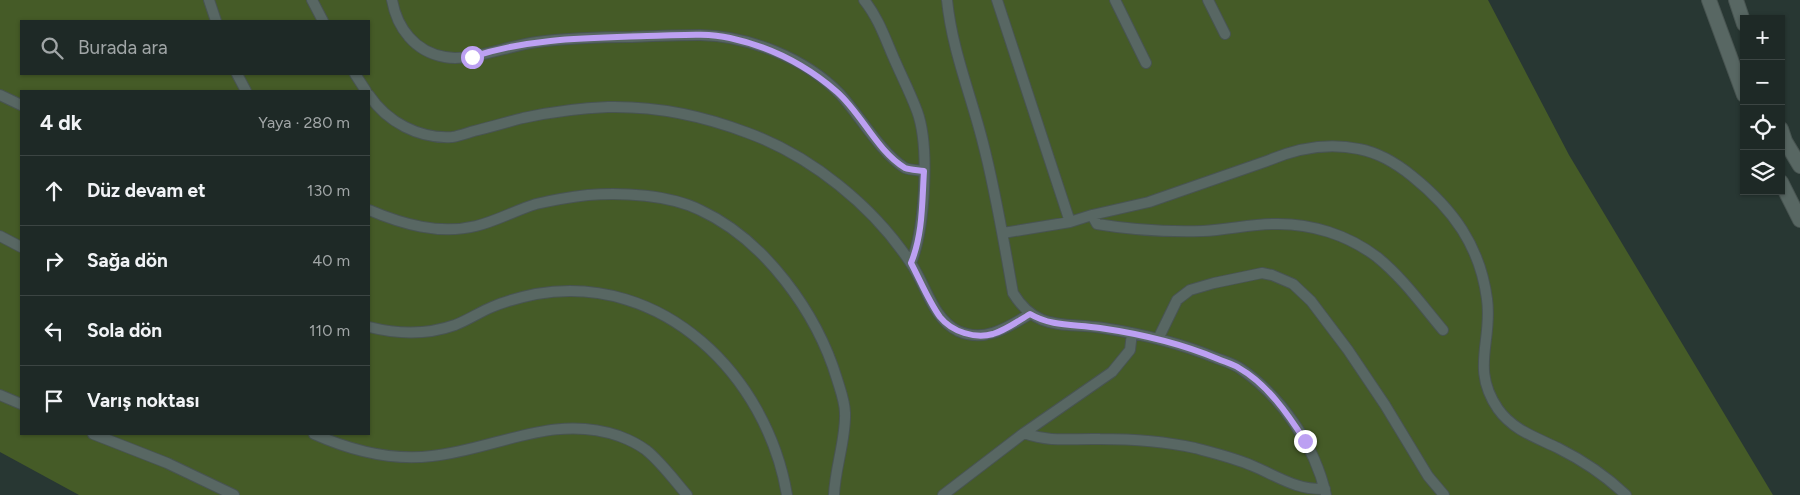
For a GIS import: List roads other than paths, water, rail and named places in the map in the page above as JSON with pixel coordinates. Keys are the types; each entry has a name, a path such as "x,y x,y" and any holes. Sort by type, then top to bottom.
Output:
{"street":[{"path":"1709,0 1740,84"},
{"path":"1736,0 1741,15"},
{"path":"1785,139 1800,166"},
{"path":"1785,190 1800,220"}],"lane":[{"path":"209,0 216,20"},
{"path":"312,0 322,20"},
{"path":"392,0 400,25 408,37 419,46 445,58 472,57 509,46 568,38 701,35 729,38 755,44 780,54 821,79 839,94 886,150 906,168 924,171"},
{"path":"864,0 877,20 917,111 922,133 924,152 922,210 917,247 911,263"},
{"path":"947,0 956,54 983,143 1013,292 1020,304 1030,314 1050,323 1097,327 1158,339 1205,353 1239,368 1275,400 1300,434 1316,464 1326,492"},
{"path":"997,0 1070,222"},
{"path":"1115,0 1146,63"},
{"path":"1208,0 1226,34"},
{"path":"238,75 245,90"},
{"path":"356,75 365,90"},
{"path":"0,96 20,104"},
{"path":"370,96 382,112 394,121 415,131 438,137 454,137 542,114 574,109 609,107 664,110 722,124 777,145 830,178 879,223 911,263 940,317 957,330 980,336 992,334 1004,330 1030,314"},
{"path":"1002,233 1070,222 1149,202 1303,148 1322,146 1351,148 1378,155 1395,163 1433,193 1459,224 1477,261 1483,280 1487,308 1487,331 1482,363 1490,395 1499,410 1508,421 1520,430 1580,460 1626,495"},
{"path":"370,210 416,226 455,229 474,226 536,204 589,195 646,196 700,209 726,225 750,244 772,266 796,296 821,337 833,364 846,412 834,495"},
{"path":"1092,215 1097,224 1119,228 1204,231 1273,224 1320,229 1343,237 1377,257 1392,270 1443,330"},
{"path":"0,236 20,246"},
{"path":"1158,339 1177,300 1190,290 1214,282 1262,273 1293,284 1311,301 1348,350 1385,405 1428,476 1444,495"},
{"path":"370,327 396,333 435,330 453,326 492,307 513,300 559,291 610,295 637,303 664,314 688,329 710,348 728,368 745,391 771,440 780,465 787,495"},
{"path":"944,495 1024,433 1112,372 1130,350 1132,333"},
{"path":"0,394 20,404"},
{"path":"316,435 360,452 409,458 453,453 545,430 582,428 604,431 625,438 645,449 687,495"},
{"path":"1024,433 1040,439 1063,441 1097,438 1175,445 1252,465 1292,485 1326,492"},
{"path":"96,435 167,463 234,495"}]}
